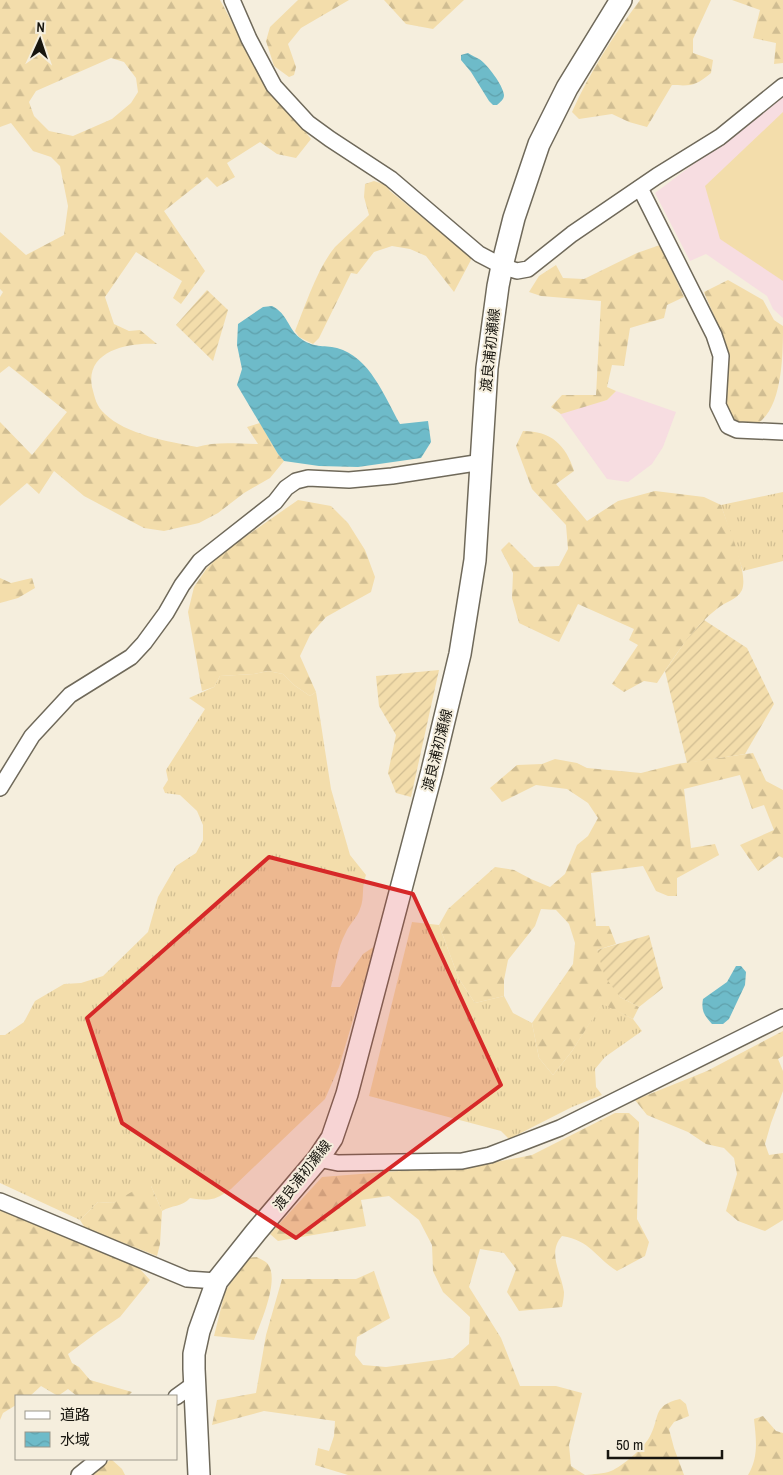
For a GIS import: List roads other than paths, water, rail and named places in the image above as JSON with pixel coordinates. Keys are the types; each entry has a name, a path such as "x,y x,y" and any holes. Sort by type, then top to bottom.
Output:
{"main road":[{"name":"渡良浦初瀬線","path":"199,1475 194,1354 217,1281 318,1159 332,1138 347,1094 432,771 458,663 475,560 487,368 498,286 514,218 539,144 567,88 621,0"}],"street":[{"path":"232,0 249,39 274,86 308,123 391,179 479,254 502,266 517,270 528,269 572,234 720,137 783,86"},
{"path":"640,188 714,335 721,356 718,405 728,426 737,430 783,432"},
{"path":"0,788 32,736 70,695 131,657 166,613 182,585 200,561 275,502 291,484 308,478 349,480 392,476 482,462"},
{"path":"318,1159 338,1163 462,1161 490,1155 560,1128 783,1017"},
{"path":"0,1200 187,1279 217,1281"},
{"path":"178,1396 194,1384"},
{"path":"79,1475 98,1460"}],"water":[{"path":"468,53 486,65 501,86 504,97 497,105 493,105 489,101 461,60 461,55"},
{"path":"272,306 281,313 300,338 314,345 337,348 359,360 375,379 400,424 428,421 431,442 421,458 358,467 319,466 284,461 237,385 242,369 237,345 238,324 263,307"},
{"path":"736,966 741,966 746,972 745,985 729,1019 723,1024 712,1024 704,1013 702,1007 703,999 727,982"}]}
